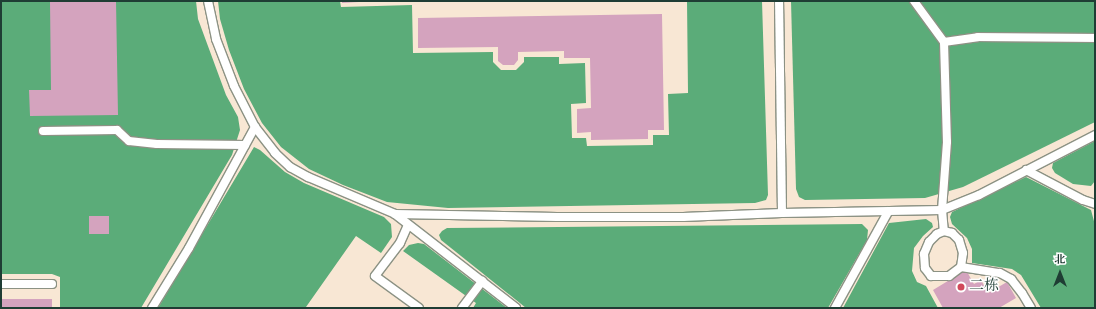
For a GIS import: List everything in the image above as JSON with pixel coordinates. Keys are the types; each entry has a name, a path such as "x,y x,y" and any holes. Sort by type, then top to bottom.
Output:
{"lane":[{"path":"208,1 216,39 234,86 255,127 275,153 290,167 308,177 395,214 516,308"},
{"path":"779,1 782,212"},
{"path":"914,1 944,42 948,142 942,210 944,231"},
{"path":"944,42 978,37 1095,38"},
{"path":"152,308 190,248 255,127"},
{"path":"43,131 117,130 129,141 157,144 245,145"},
{"path":"395,214 440,216 683,217 782,212 888,212 942,210 979,195 1095,135"},
{"path":"1026,170 1083,200 1095,204"},
{"path":"835,308 888,212"},
{"path":"408,225 400,243 375,276 419,308"},
{"path":"944,231 952,233 959,240 963,253 961,267 949,276 931,276 925,268 924,254 929,242 937,234 944,231"},
{"path":"961,267 1000,274 1011,279 1031,308"},
{"path":"462,308 482,281"},
{"path":"1,284 52,284"}],"green space":[{"path":"1,1 196,1 198,19 226,95 238,117 240,130 232,155 141,308 60,308 60,277 52,274 1,274"},
{"path":"218,1 340,1 341,7 412,5 413,53 493,52 493,62 501,70 516,70 524,62 524,57 559,57 559,64 585,63 586,103 571,104 572,138 586,138 587,146 653,145 653,135 669,135 668,94 688,93 687,1 762,1 768,195 766,200 755,203 448,208 387,202 343,185 309,169 281,147 262,123 244,89 229,50 220,19"},
{"path":"791,1 1095,1 1095,122 963,187 925,198 805,200 799,197 796,189"},
{"path":"1095,141 1095,181 1091,186 1073,184 1055,173 1052,168 1053,163"},
{"path":"254,147 260,150 285,172 304,183 384,217 391,224 392,237 381,253 356,236 306,307 308,308 158,308"},
{"path":"1026,177 1091,210 1095,225 1095,308 1041,308 1021,275 1012,269 972,263 972,249 967,238 952,224 950,217 952,212"},
{"path":"926,219 932,223 933,227 923,236 914,248 912,271 917,282 926,286 938,308 843,308 889,223"},
{"path":"862,224 868,230 867,240 828,308 526,308 441,240 439,235 447,228"},
{"path":"418,243 424,244 507,308 473,308 476,303 403,251 409,245"}],"building":[{"path":"116,1 118,115 30,116 29,90 51,90 50,2"},
{"path":"342,1 359,1 359,2 342,3"},
{"path":"662,14 664,130 648,130 648,139 591,140 591,132 577,133 577,109 591,108 590,58 564,58 564,51 518,52 518,60 514,65 503,65 498,61 498,47 418,48 418,18"},
{"path":"89,216 109,216 109,234 89,234"},
{"name":"二栋","path":"966,270 974,284 981,280 988,293 1007,282 1016,298 999,308 943,308 933,290"},
{"path":"1,299 52,299 52,308 1,308"}],"place":[{"name":"二栋","path":"961,287"}]}
